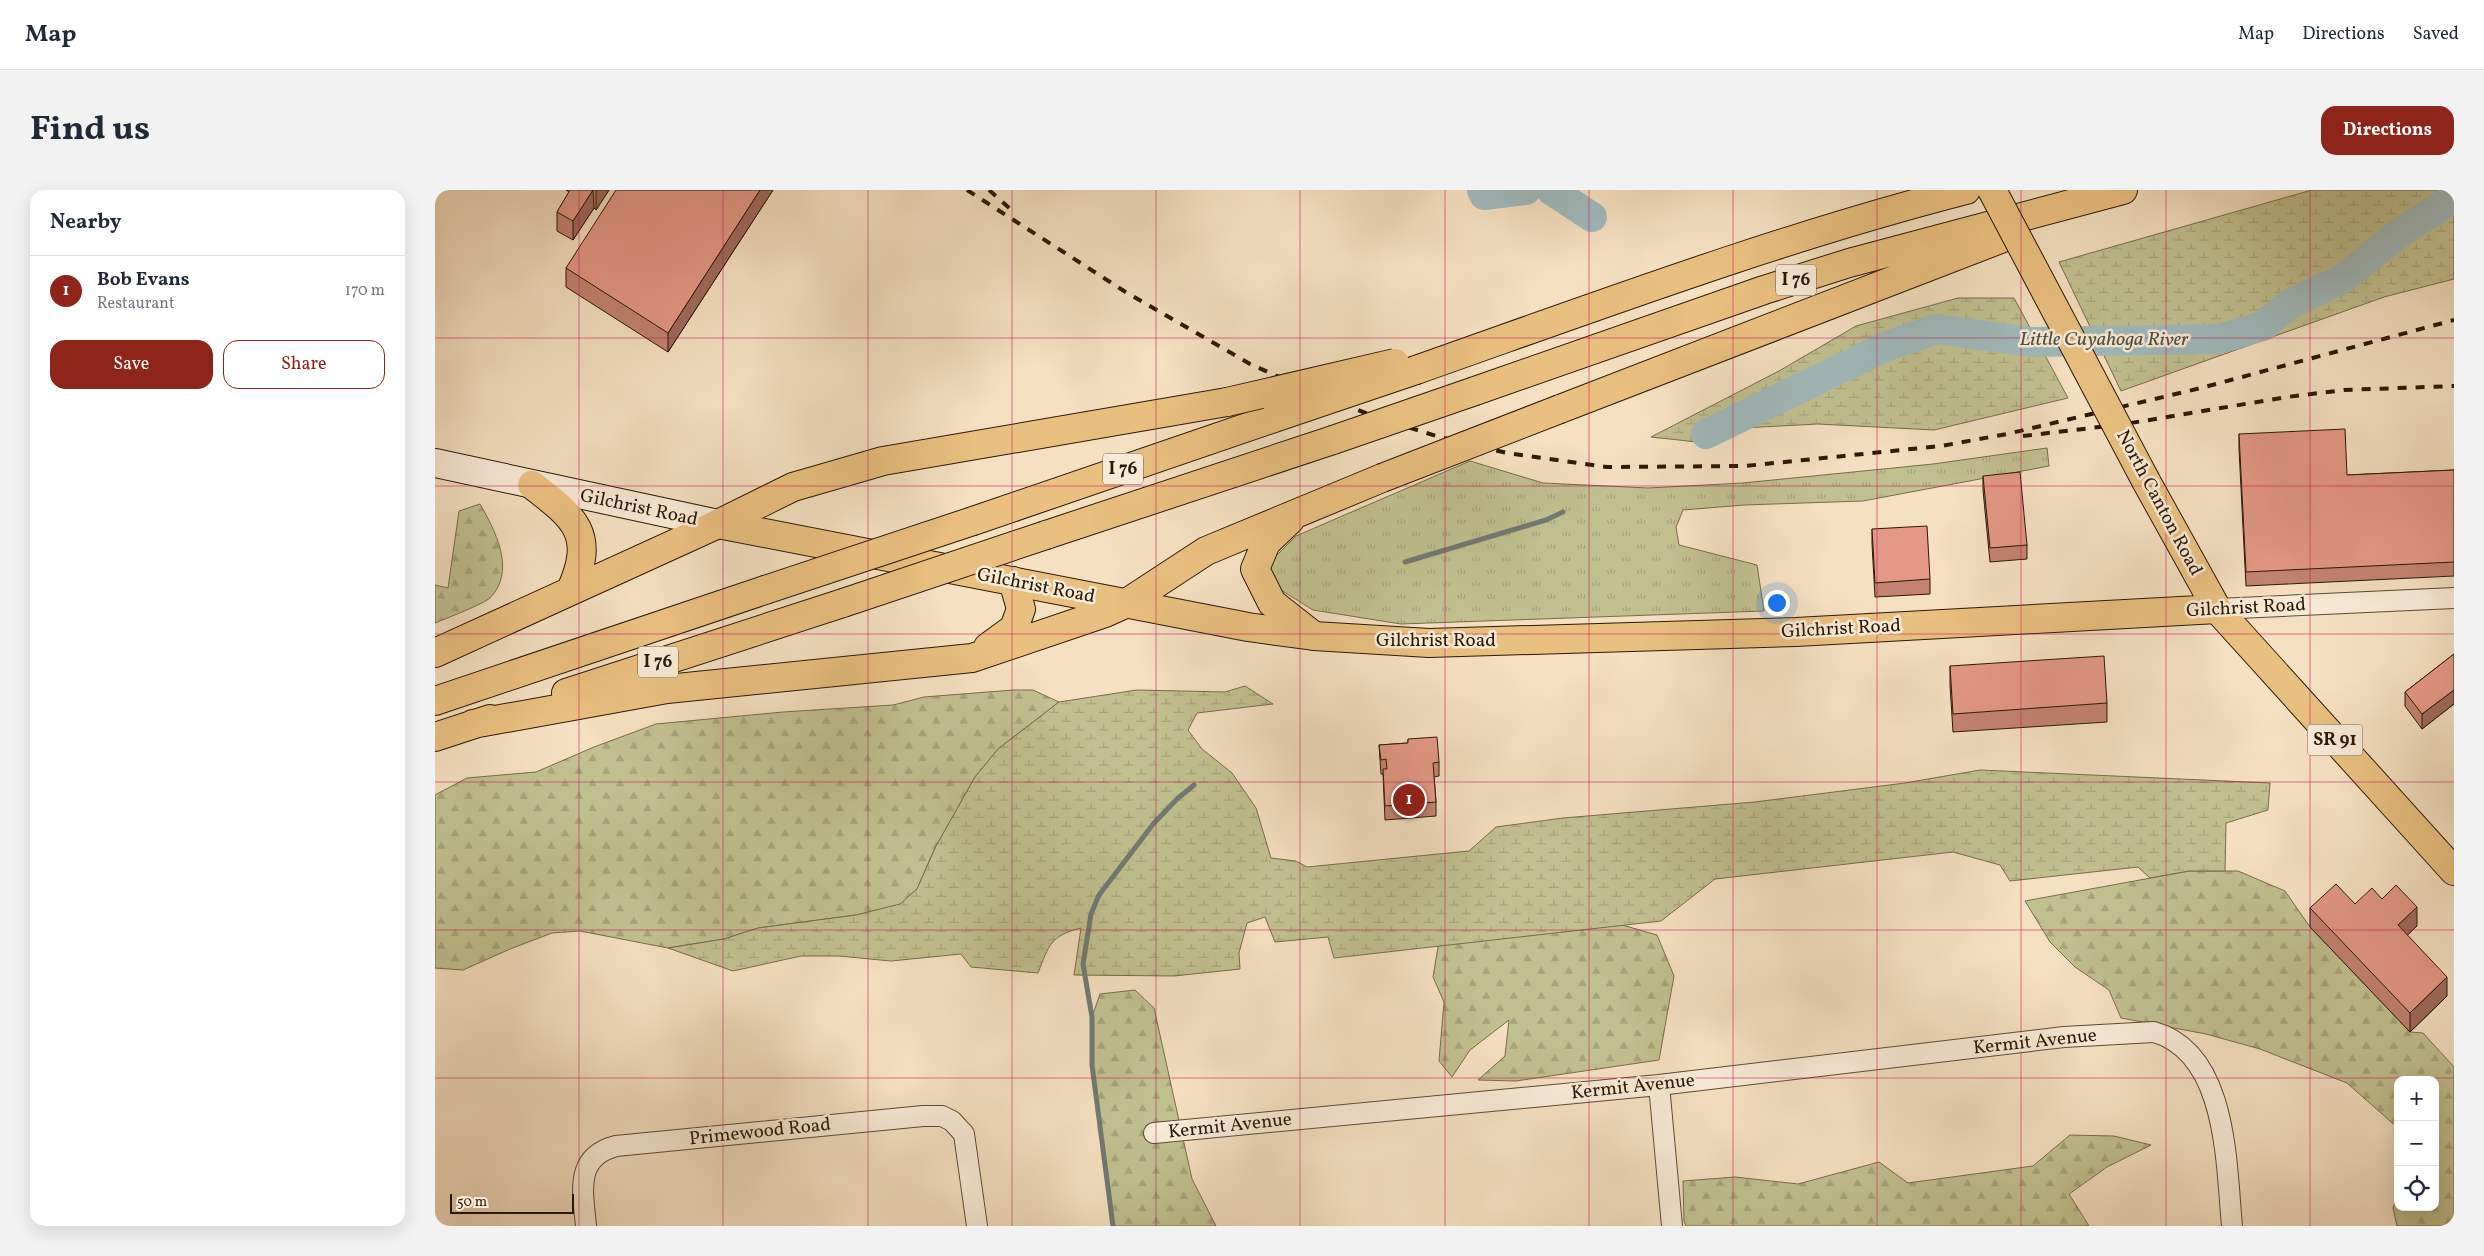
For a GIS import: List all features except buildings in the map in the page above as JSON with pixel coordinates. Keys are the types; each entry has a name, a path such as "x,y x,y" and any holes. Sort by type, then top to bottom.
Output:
{"main road":[{"name":"I 76","path":"435,701 1274,418 1405,366 1499,341 1811,233 1966,190"},
{"name":"North Canton Road","path":"1993,190 2146,480 2217,609 2454,871"},
{"name":"I 76","path":"435,737 693,650 843,603 1333,440 1764,290 1849,263 2123,190"},
{"path":"473,724 667,688 972,658 1125,604 1206,551 1382,478 2128,190"},
{"path":"435,653 718,524 793,487 883,461 1227,402 1405,366"},
{"name":"Gilchrist Road","path":"435,463 718,524 1125,604 1248,627 1314,636 1429,643 1665,637 2217,609"},
{"path":"532,485 566,511 577,529 583,549 580,570 571,590"},
{"path":"1303,511 1266,542 1255,569 1272,602 1314,636"},
{"path":"972,658 1014,628 1021,609 1013,581"}],"street":[{"name":"Gilchrist Road","path":"2217,609 2454,598"},
{"name":"Kermit Avenue","path":"1154,1133 1659,1085 2111,1034 2148,1032 2168,1036 2189,1052 2199,1064 2215,1101 2221,1126 2232,1226"},
{"path":"1659,1085 1671,1226"},
{"name":"Primewood Road","path":"586,1226 583,1178 592,1158 604,1150 641,1144 878,1120 942,1116 958,1126 964,1134 977,1226"}],"green space":[{"path":"2312,190 2454,190 2454,279 2384,297 2121,391 2059,262"},
{"path":"1958,298 2014,298 2068,398 1934,430 1818,424 1742,428 1706,443 1651,437 1779,371 1856,326"},
{"path":"2047,448 2049,466 1863,501 1744,505 1683,510 1676,527 1679,545 1757,565 1764,611 1401,624 1313,610 1273,585 1270,562 1296,536 1470,461 1543,483 1648,488 1743,483 1933,464"},
{"path":"480,504 492,526 501,550 502,575 498,586 487,600 435,623 435,585 448,588 459,511"},
{"path":"1245,686 1273,704 1197,713 1188,730 1202,749 1232,773 1256,808 1271,858 1296,861 1307,867 1469,851 1496,827 1563,818 1755,802 1905,783 1980,770 2270,783 2268,810 2226,823 2225,871 2189,871 2150,878 2138,867 2010,881 2000,865 1953,852 1715,879 1661,921 1334,958 1328,937 1275,942 1265,917 1247,923 1239,953 1240,969 1174,976 1074,975 1081,928 1063,934 1052,943 1038,973 971,967 961,954 891,961 839,956 801,956 733,971 668,948 724,939 758,928 856,915 900,904 917,889 936,846 975,777 998,749 1059,702 1137,690 1225,692"},
{"path":"1033,690 1059,702 998,749 975,777 934,850 917,889 900,905 856,915 758,928 724,939 668,948 580,931 552,933 463,970 435,968 435,795 467,778 536,772 594,747 656,724 783,712 893,705 924,697"},
{"path":"2189,871 2238,871 2285,891 2310,927 2410,1032 2423,1033 2454,1067 2454,1226 2397,1226 2393,1208 2394,1205 2394,1211 2439,1211 2439,1076 2394,1076 2394,1124 2347,1083 2260,1049 2206,1034 2121,1018 2109,990 2075,967 2050,942 2025,901"},
{"path":"1612,922 1657,935 1674,976 1659,1060 1516,1081 1478,1080 1505,1056 1509,1020 1470,1050 1452,1077 1439,1061 1444,1002 1433,977 1439,941"},
{"path":"1135,990 1154,1008 1192,1179 1216,1226 1113,1226 1092,1065 1092,1017 1100,994"},
{"path":"2070,1135 2114,1136 2151,1145 2107,1167 2069,1194 2089,1226 1686,1226 1684,1221 1683,1181 1735,1177 1798,1184 1879,1162 1908,1183 2033,1166"}],"waterway":[{"name":"Little Cuyahoga River","path":"1482,190 1484,195 1526,190"},
{"name":"Little Cuyahoga River","path":"1551,190 1592,217"},
{"name":"Little Cuyahoga River","path":"1706,434 1885,347 1936,329 2031,342 2220,339 2263,326 2288,305 2344,278 2399,233 2454,198"},
{"name":"Little Cuyahoga River","path":"1706,434 1711,432"},
{"name":"Little Cuyahoga River","path":"1405,562 1546,520 1563,512"},
{"path":"1113,1226 1092,1065 1092,1017 1083,964 1091,914 1099,895 1154,823 1177,799 1194,785"}],"railway":[{"path":"967,190 1124,291 1250,364 1311,391 1373,416 1436,436 1507,453 1607,467 1745,466 1941,446 2007,434 2201,388 2454,320"},
{"path":"989,190 1015,213"},
{"path":"2023,436 2125,424 2287,397 2344,390 2454,386"}],"place":[{"name":"Bob Evans","path":"1409,800"}]}
